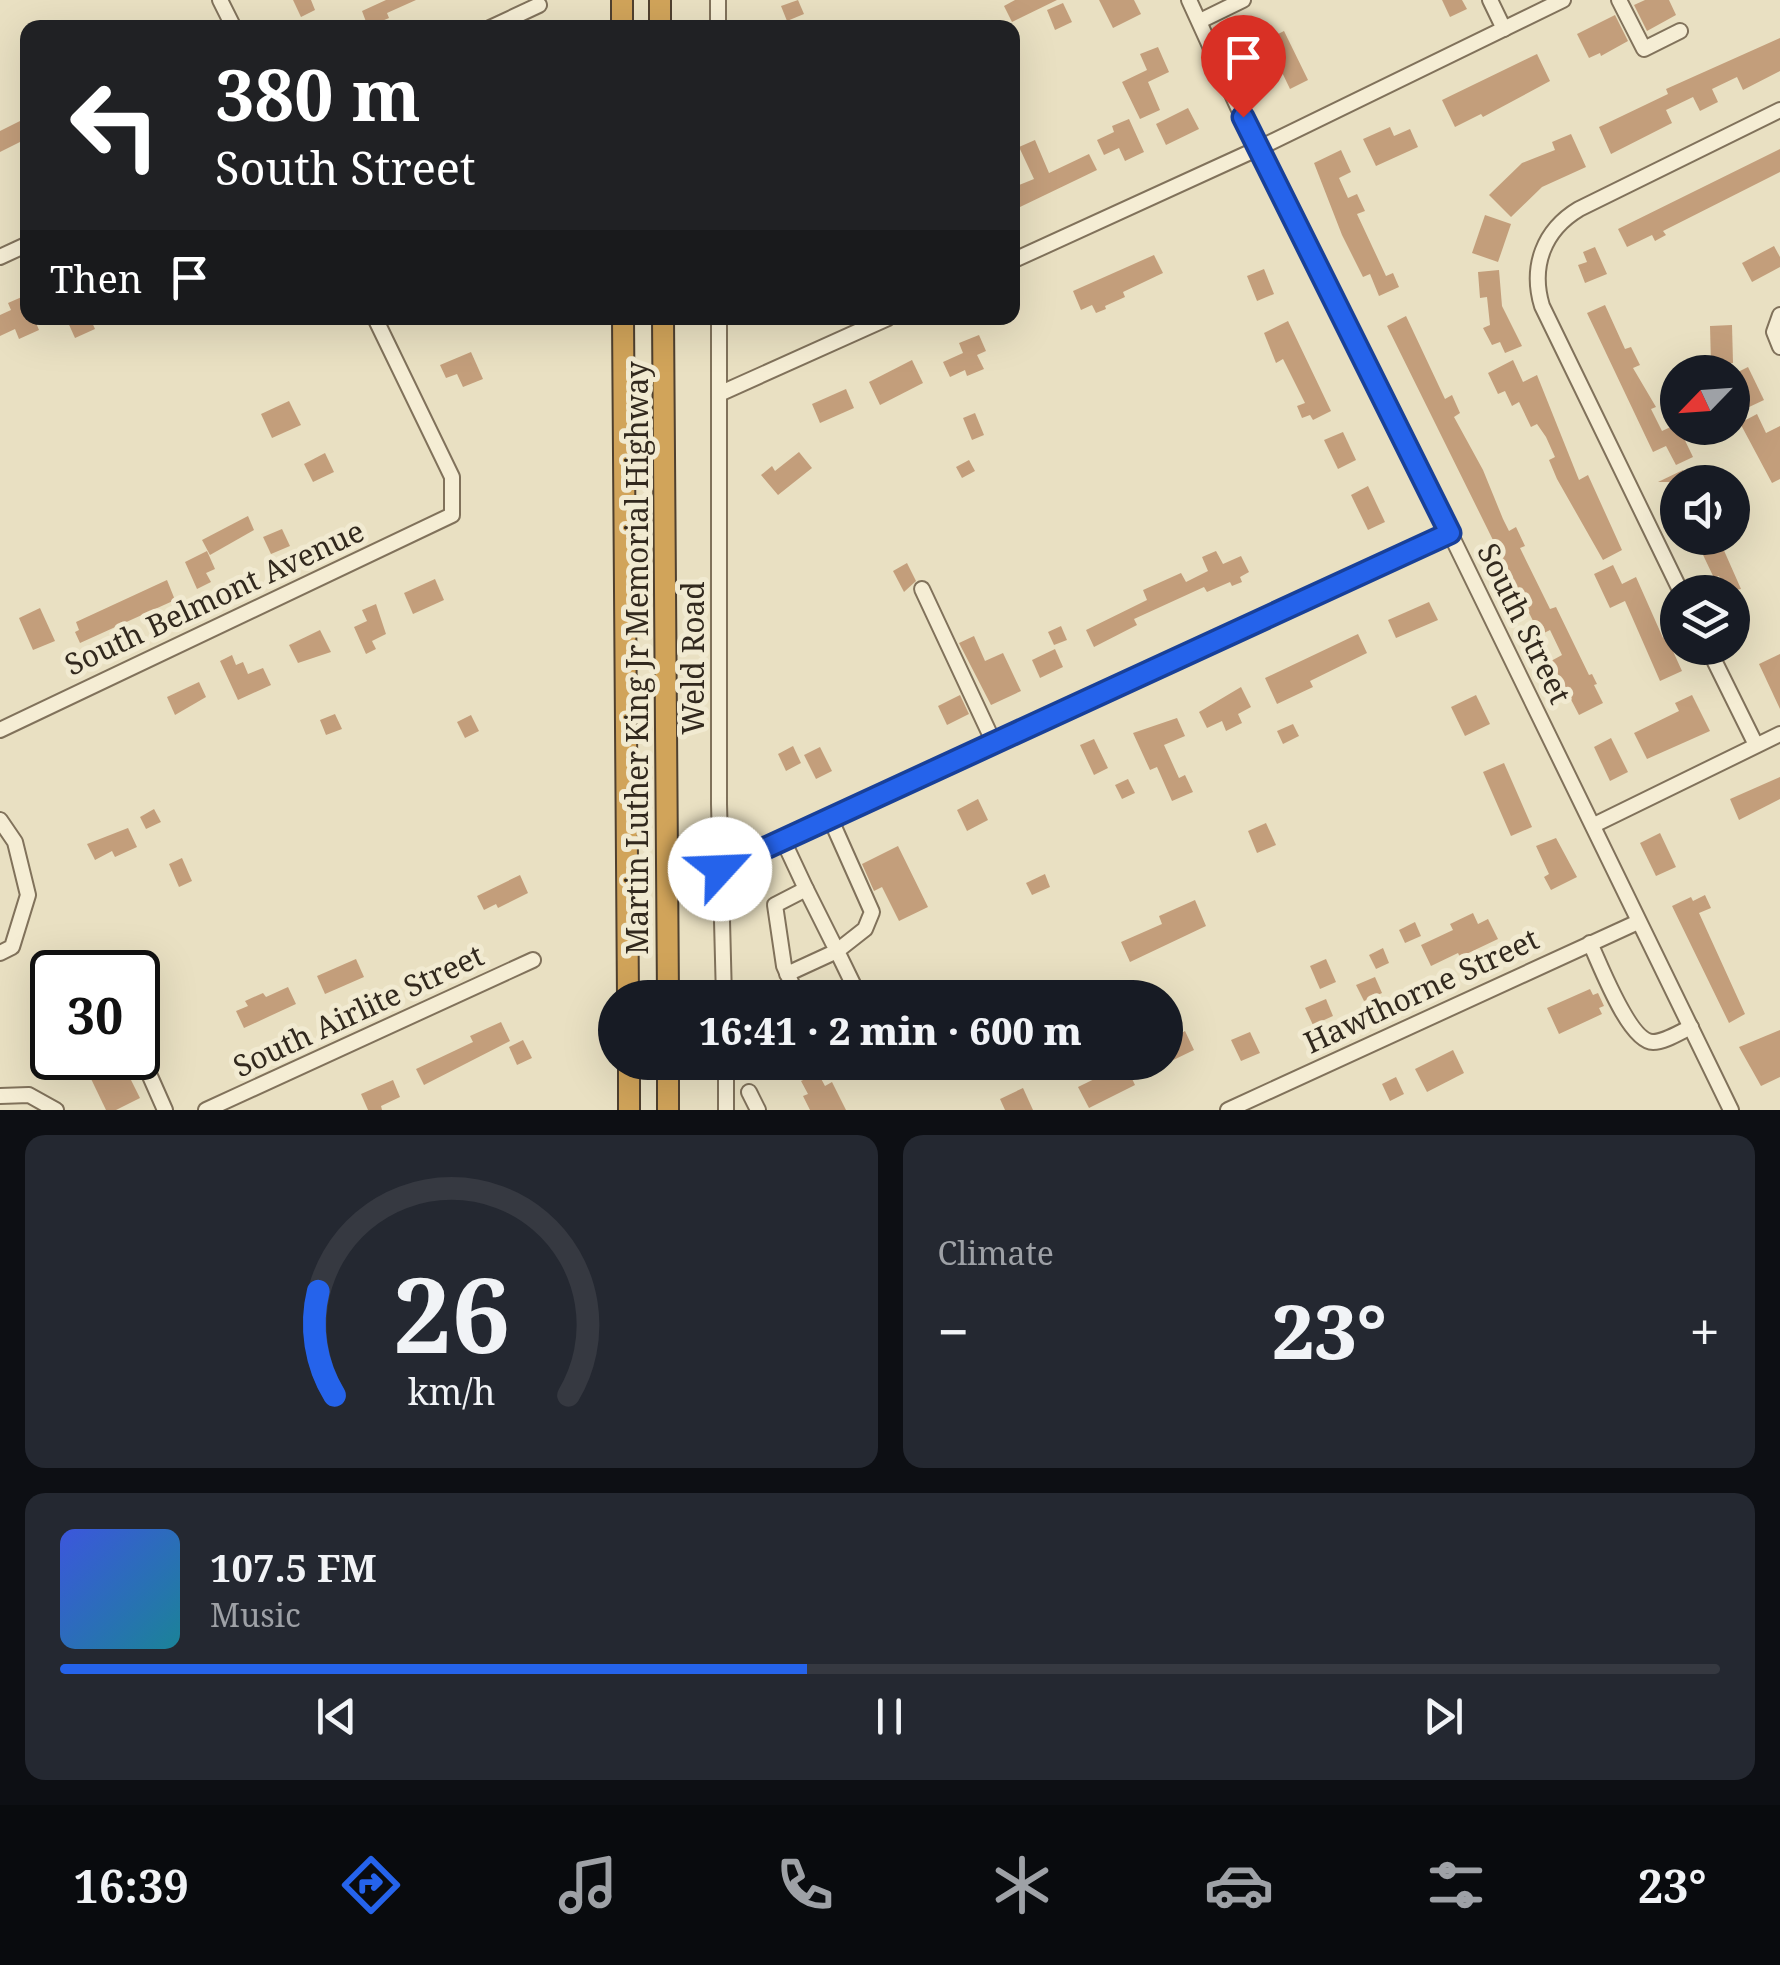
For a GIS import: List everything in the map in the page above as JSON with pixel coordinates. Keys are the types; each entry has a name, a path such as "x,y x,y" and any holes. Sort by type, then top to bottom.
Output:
{"highway":[{"name":"Martin Luther King Jr Memorial Highway","path":"623,325 628,980"},
{"name":"Martin Luther King Jr Memorial Highway","path":"663,325 668,980"},
{"path":"629,1080 629,1110"},
{"path":"668,1080 668,1110"}],"street":[{"name":"South Street","path":"1190,0 1257,149 1594,825 1730,1110"},
{"path":"1200,22 1223,4 1243,0"},
{"path":"1490,0 1504,29"},
{"path":"1020,257 1257,149 1563,0"},
{"path":"1619,0 1644,49 1680,31"},
{"path":"507,20 538,5"},
{"path":"1674,575 1548,319 1539,295 1538,270 1547,239 1566,216 1780,110"},
{"path":"1780,315 1774,332 1780,347"},
{"name":"South Belmont Avenue","path":"0,730 452,514 452,477 379,325"},
{"name":"Weld Road","path":"719,325 723,980"},
{"path":"719,394 872,325"},
{"path":"720,869 1450,533"},
{"path":"922,590 994,743"},
{"path":"1716,665 1756,745"},
{"path":"1594,825 1780,734"},
{"path":"0,820 16,842 28,895 12,947 0,952"},
{"path":"787,974 837,951 865,930 872,912 831,820"},
{"path":"783,840 851,980"},
{"path":"790,980 775,905 806,889"},
{"name":"Hawthorne Street","path":"1228,1110 1638,922"},
{"path":"1590,943 1636,1034 1656,1043 1690,1027"},
{"name":"South Airlite Street","path":"206,1110 534,960"},
{"path":"152,1080 165,1110"},
{"path":"726,1080 726,1110"},
{"path":"750,1092 758,1110"},
{"path":"0,1096 28,1094 56,1110"}],"building":[{"path":"293,0 311,0 315,10 301,17"},
{"path":"386,0 416,0 387,13 389,18 384,20 365,20 362,11"},
{"path":"798,0 804,14 787,20 781,6"},
{"path":"1015,0 1057,0 1016,20 1011,20 1004,6"},
{"path":"1099,0 1134,0 1141,14 1113,28"},
{"path":"1442,0 1462,0 1467,9 1450,17"},
{"path":"1645,0 1669,0 1676,15 1647,31 1634,5"},
{"path":"1063,3 1072,22 1055,30 1047,10"},
{"path":"1615,15 1628,41 1589,58 1577,34"},
{"path":"1284,31 1308,80 1290,89 1279,66 1264,73 1258,60 1272,53 1266,40"},
{"path":"1780,38 1780,71 1743,90 1737,77 1712,89 1718,102 1700,111 1693,97 1666,110 1672,123 1611,154 1599,127 1668,94 1666,89"},
{"path":"1158,47 1169,72 1148,82 1160,110 1140,119 1122,82 1147,70 1140,54"},
{"path":"1537,54 1550,81 1483,117 1481,114 1455,127 1442,100"},
{"path":"1188,108 1199,129 1166,145 1156,124"},
{"path":"1129,119 1144,152 1125,161 1119,148 1104,155 1097,140 1114,132 1112,126"},
{"path":"20,121 20,142 0,152 0,131"},
{"path":"1390,127 1394,136 1410,129 1418,147 1376,166 1363,139"},
{"path":"1571,134 1586,167 1542,187 1511,217 1489,195 1522,163 1555,150 1552,142"},
{"path":"1035,140 1049,173 1089,154 1097,170 1020,207 1020,185 1034,179 1020,147"},
{"path":"1780,149 1780,172 1663,231 1666,235 1655,241 1652,235 1627,247 1618,229"},
{"path":"1341,150 1351,172 1339,178 1348,198 1357,194 1365,211 1357,214 1386,276 1393,273 1399,287 1379,296 1370,274 1363,277 1342,235 1314,163"},
{"path":"1485,215 1511,224 1498,262 1472,253"},
{"path":"1774,246 1780,267 1752,282 1742,263"},
{"path":"1595,247 1607,274 1585,283 1578,265 1587,262 1583,252"},
{"path":"1154,255 1163,273 1123,292 1125,297 1105,306 1106,309 1096,313 1092,305 1081,310 1073,291"},
{"path":"1264,269 1274,294 1257,301 1247,276"},
{"path":"1499,270 1502,306 1522,346 1505,353 1500,342 1492,345 1483,328 1490,325 1487,297 1480,298 1478,272"},
{"path":"20,298 20,325 37,325 39,330 19,339 15,329 0,336 0,315 11,310 8,303"},
{"path":"1605,305 1625,349 1631,347 1640,365 1633,368 1656,407 1651,409 1660,427 1660,445 1687,445 1693,457 1676,465 1666,446 1653,452 1587,313"},
{"path":"1406,316 1445,399 1452,395 1460,413 1454,417 1483,470 1509,531 1516,527 1525,546 1520,548 1550,609 1556,607 1597,684 1594,685 1603,703 1579,715 1551,661 1562,655 1550,630 1540,635 1387,326"},
{"path":"1288,321 1331,411 1313,420 1310,415 1302,418 1297,406 1305,403 1283,359 1276,363 1264,333"},
{"path":"69,325 93,325 95,329 75,338"},
{"path":"1732,325 1733,355 1711,355 1710,326"},
{"path":"979,335 986,351 977,355 984,369 967,376 965,370 950,377 943,362 963,353 959,343"},
{"path":"471,352 483,379 463,387 457,374 446,378 440,365"},
{"path":"912,360 923,383 880,405 869,382"},
{"path":"1513,360 1523,382 1537,375 1579,480 1588,475 1622,550 1603,560 1557,479 1549,460 1555,457 1546,437 1537,424 1531,427 1519,402 1512,406 1505,391 1498,394 1488,373"},
{"path":"1750,371 1764,400 1750,407"},
{"path":"846,389 854,408 820,423 812,404"},
{"path":"289,401 301,425 272,438 261,414"},
{"path":"975,413 984,435 972,440 963,418"},
{"path":"1757,414 1766,433 1780,426 1780,479 1772,483 1750,442 1750,418"},
{"path":"1343,432 1356,460 1338,469 1324,440"},
{"path":"799,452 812,468 778,495 761,475 772,466 775,471"},
{"path":"325,453 334,472 313,482 304,464"},
{"path":"969,460 975,471 962,478 956,467"},
{"path":"1368,486 1385,522 1368,530 1351,495"},
{"path":"248,516 254,530 210,555 202,540"},
{"path":"282,529 290,546 271,554 263,537"},
{"path":"207,551 215,569 206,573 211,582 197,589 185,562"},
{"path":"1216,551 1223,564 1241,556 1249,572 1240,577 1242,582 1232,586 1230,582 1207,592 1204,587 1134,619 1137,625 1094,647 1086,630 1147,600 1143,590 1181,573 1186,582 1208,571 1202,557"},
{"path":"1703,555 1726,555 1735,575 1713,575"},
{"path":"907,563 916,581 904,592 893,571"},
{"path":"1613,565 1622,584 1636,577 1660,631 1660,665 1679,665 1682,671 1660,681 1625,601 1610,608 1594,574"},
{"path":"435,579 444,600 413,614 404,593"},
{"path":"167,580 175,600 80,643 76,622"},
{"path":"1429,602 1438,620 1396,638 1388,620"},
{"path":"376,604 386,634 372,641 376,649 366,654 354,627 367,621 362,610"},
{"path":"40,608 55,641 33,650 19,618"},
{"path":"1061,626 1067,640 1054,645 1048,632"},
{"path":"320,630 331,652 298,663 289,645"},
{"path":"1358,634 1367,653 1310,681 1313,687 1277,704 1265,678"},
{"path":"974,636 985,661 1003,653 1021,691 991,705 959,643"},
{"path":"1055,649 1063,667 1040,678 1032,660"},
{"path":"1780,654 1780,709 1759,664"},
{"path":"232,655 236,665 243,662 248,674 263,668 271,685 238,700 220,661"},
{"path":"199,682 206,697 175,715 167,697"},
{"path":"1241,687 1251,707 1238,714 1242,723 1226,731 1222,721 1207,728 1199,712"},
{"path":"960,695 969,714 947,725 938,706"},
{"path":"1476,695 1490,724 1465,736 1451,707"},
{"path":"1692,695 1710,731 1647,759 1634,733 1679,711 1675,703"},
{"path":"335,714 342,729 326,735 320,720"},
{"path":"471,715 479,731 465,738 457,722"},
{"path":"1177,718 1185,736 1164,745 1179,778 1185,775 1193,792 1172,801 1157,767 1150,770 1133,733"},
{"path":"1293,724 1299,736 1283,744 1277,731"},
{"path":"1611,738 1628,772 1610,781 1594,747"},
{"path":"1094,739 1108,768 1094,775 1080,745"},
{"path":"793,746 801,763 786,771 778,754"},
{"path":"820,747 832,771 816,779 804,755"},
{"path":"1504,763 1532,827 1511,836 1483,772"},
{"path":"1780,777 1780,799 1739,820 1730,799"},
{"path":"1128,779 1135,793 1122,799 1115,785"},
{"path":"978,799 988,820 967,831 957,810"},
{"path":"154,809 161,822 146,829 140,817"},
{"path":"1266,823 1276,845 1257,853 1248,831"},
{"path":"128,828 137,847 115,857 112,851 95,860 87,844"},
{"path":"1660,833 1676,867 1656,876 1640,843"},
{"path":"1556,838 1577,877 1551,890 1544,877 1549,874 1536,846"},
{"path":"898,846 928,907 899,921 882,887 874,891 862,864"},
{"path":"182,858 192,881 179,887 169,864"},
{"path":"1045,874 1050,887 1032,895 1026,883"},
{"path":"520,875 528,893 498,908 496,904 484,910 477,896"},
{"path":"1705,895 1711,908 1699,913 1745,1014 1729,1023 1672,906"},
{"path":"1195,900 1206,926 1130,962 1121,942 1162,924 1159,916"},
{"path":"1473,913 1478,924 1488,919 1498,939 1431,966 1421,945 1453,930 1450,924"},
{"path":"1415,922 1421,936 1405,943 1399,930"},
{"path":"1383,948 1389,963 1376,969 1369,955"},
{"path":"356,959 364,977 325,994 317,976"},
{"path":"1326,959 1336,982 1320,989 1310,966"},
{"path":"1375,977 1382,993 1364,1001 1356,985"},
{"path":"288,987 296,1004 244,1028 236,1011 248,1006 245,1001"},
{"path":"1590,989 1593,995 1598,993 1604,1006 1599,1008 1602,1014 1559,1034 1547,1008"},
{"path":"1326,999 1333,1016 1313,1025 1305,1008"},
{"path":"501,1022 510,1041 424,1085 416,1069 473,1042 470,1036"},
{"path":"1780,1030 1780,1077 1761,1086 1739,1047"},
{"path":"1185,1031 1194,1050 1183,1055"},
{"path":"1250,1032 1260,1053 1241,1061 1231,1040"},
{"path":"523,1040 532,1058 517,1065 509,1047"},
{"path":"1453,1050 1464,1073 1427,1092 1415,1069"},
{"path":"1396,1077 1404,1094 1390,1101 1382,1084"},
{"path":"92,1080 131,1080 140,1098 116,1110 106,1110"},
{"path":"393,1080 400,1097 381,1106 382,1110 368,1110 361,1094"},
{"path":"822,1080 825,1086 832,1082 846,1110 810,1110 801,1081"},
{"path":"1092,1080 1133,1080 1135,1085 1089,1108 1078,1087"},
{"path":"1023,1088 1033,1110 1005,1110 1000,1099"}],"route":[{"path":"720,869 1450,533 1243,117"}]}
